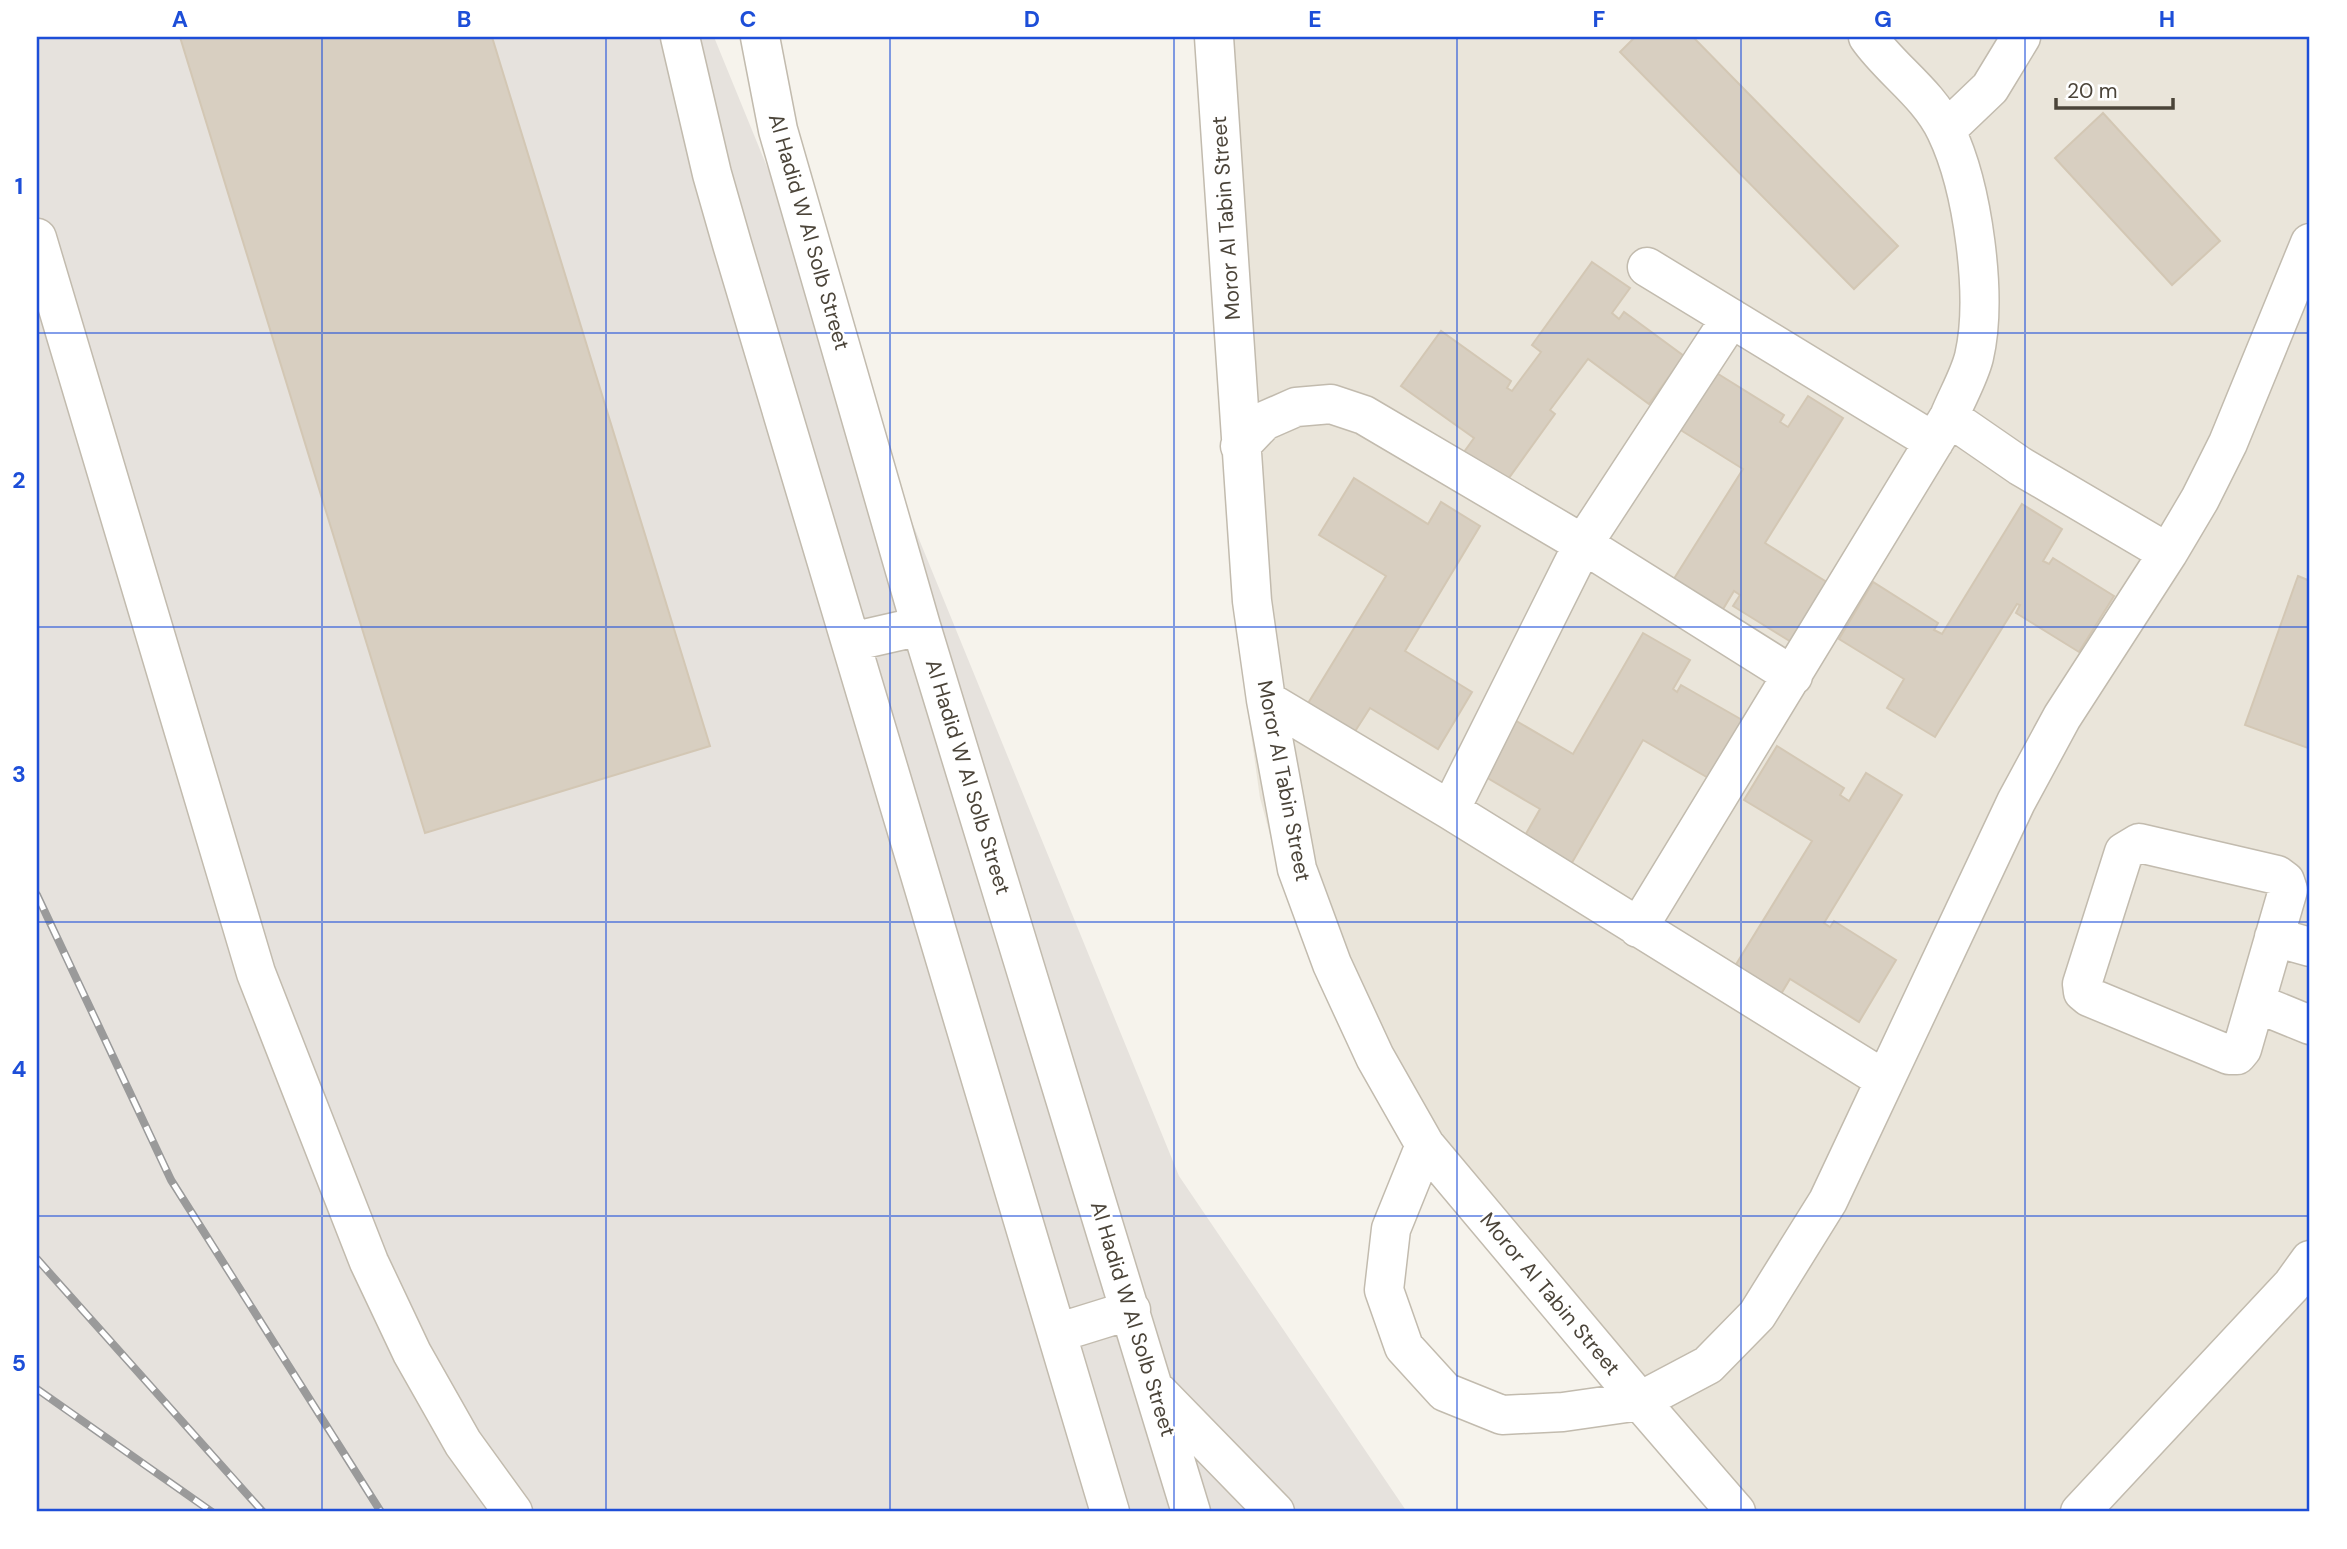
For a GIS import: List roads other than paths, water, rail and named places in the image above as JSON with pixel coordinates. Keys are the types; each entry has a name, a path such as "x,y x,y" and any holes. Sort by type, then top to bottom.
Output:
{"street":[{"path":"680,37 712,174 1110,1512"},
{"name":"Al Hadid W Al Solb Street","path":"760,37 778,130 921,626 1191,1512"},
{"name":"Moror Al Tabin Street","path":"1214,37 1252,601 1266,700 1297,869 1332,964 1374,1057 1425,1145 1736,1512"},
{"path":"1638,928 1942,429 1973,358 1981,301 1975,238 1962,178 1946,130 1915,86 1876,49 1868,37"},
{"path":"1946,130 1990,88 2021,37"},
{"path":"37,238 256,973 369,1262 412,1353 463,1443 513,1512"},
{"path":"1425,1145 1391,1229 1384,1290 1404,1347 1445,1392 1502,1415 1563,1412 1640,1401 1708,1366 1757,1315 1828,1201 2016,802 2062,717 2200,499 2228,443 2310,243"},
{"path":"1647,267 1731,318 1942,429 2020,466 2168,553"},
{"path":"1450,810 1583,544 1731,318"},
{"path":"1240,446 1264,421 1296,407 1331,404 1364,415 1583,544 1793,676"},
{"path":"852,642 921,626"},
{"path":"1266,700 1450,810 1885,1080"},
{"path":"2139,844 2277,875 2285,881 2288,890 2256,1003 2242,1049 2237,1055 2229,1055 2088,997 2083,992 2082,984 2124,852 2139,844"},
{"path":"2274,937 2310,947"},
{"path":"2256,1003 2310,1025"},
{"path":"2080,1512 2292,1284 2310,1260"},
{"path":"1057,1333 1131,1310"},
{"path":"1154,1388 1275,1512"}],"railway":[{"path":"37,895 171,1180 381,1512"},
{"path":"37,1259 263,1512"},
{"path":"37,1389 212,1512"}]}
